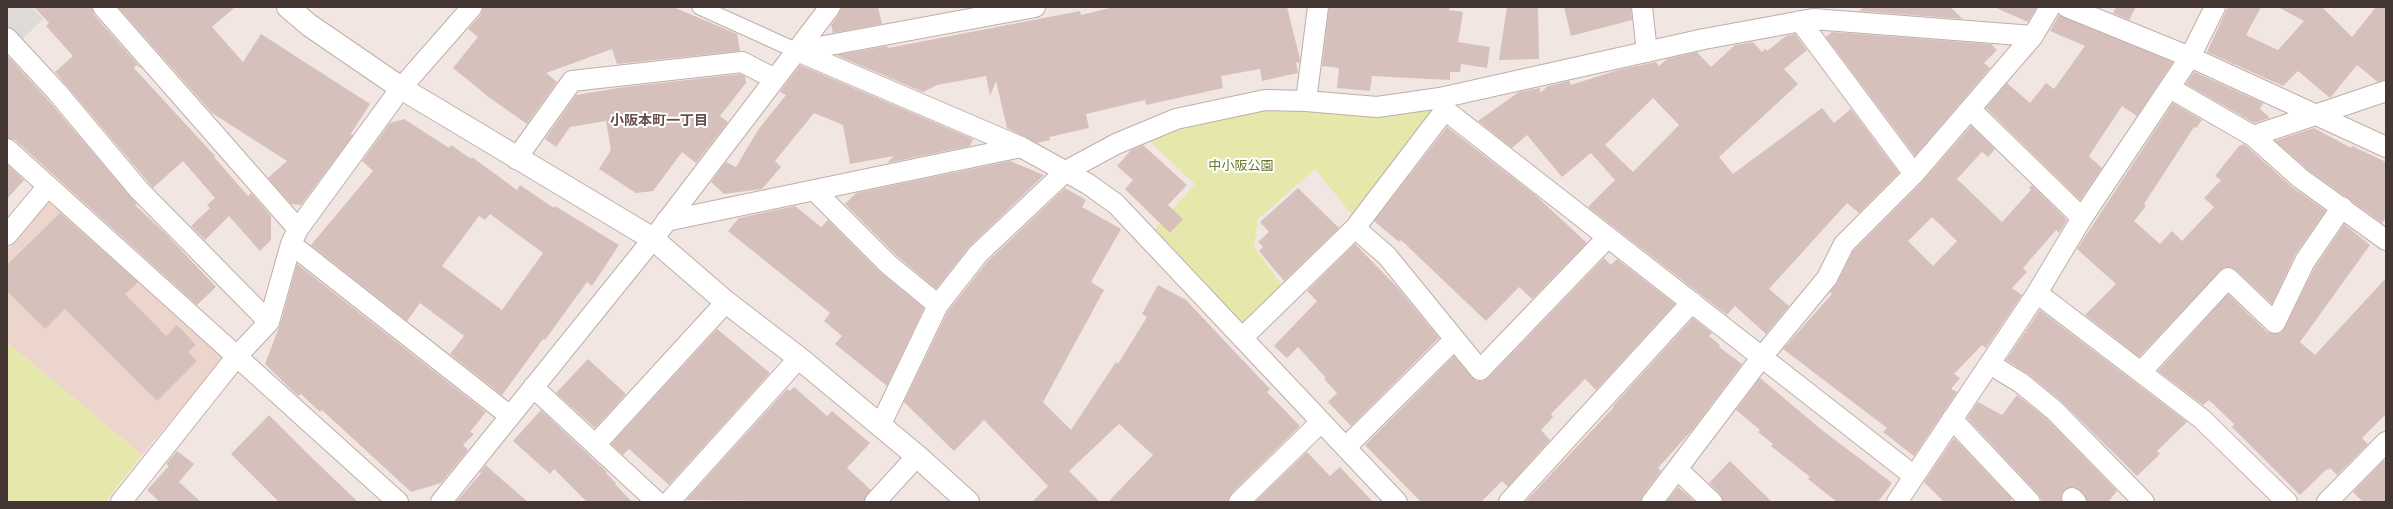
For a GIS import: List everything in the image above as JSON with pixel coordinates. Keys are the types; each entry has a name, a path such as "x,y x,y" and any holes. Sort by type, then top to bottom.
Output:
{"street":[{"path":"103,7 295,236 510,416"},
{"path":"288,7 309,25 401,88 653,239 726,302 799,358 917,456 968,502"},
{"path":"122,502 237,356 269,322 295,236 401,88 472,7"},
{"path":"700,7 797,51 1021,148 1088,184 1116,204 1397,502"},
{"path":"441,502 653,239 830,7"},
{"path":"797,51 1036,7"},
{"path":"1306,100 1318,7"},
{"path":"1642,7 1647,52"},
{"path":"1652,502 1761,358 1827,278 1844,244 1914,174 2033,36 2050,7"},
{"path":"2067,7 2107,14 2190,57 2386,147"},
{"path":"1897,502 2037,293 2082,218 2190,57 2215,7"},
{"path":"880,426 938,305 978,254 1066,171 1116,144 1176,119 1265,100 1306,100 1377,107 1442,104 1647,52 1813,19 2033,36"},
{"path":"1800,21 1914,174"},
{"path":"7,38 57,92 139,190 269,322"},
{"path":"516,158 572,81 742,62 774,79"},
{"path":"2170,88 2252,136 2300,178 2386,240"},
{"path":"2252,136 2386,91"},
{"path":"1242,338 1354,228 1442,104"},
{"path":"1442,104 1761,358 1914,476"},
{"path":"1970,109 2082,218"},
{"path":"666,221 1021,148"},
{"path":"7,149 398,502"},
{"path":"7,235 48,186"},
{"path":"814,190 888,264 938,305"},
{"path":"2141,372 2228,278 2275,323 2305,261 2342,208"},
{"path":"1354,228 1388,256 1480,370 1608,237"},
{"path":"2037,293 2202,419 2287,502"},
{"path":"595,445 726,302"},
{"path":"1509,502 1692,302"},
{"path":"1346,447 1455,339"},
{"path":"669,502 799,358"},
{"path":"1990,364 2021,383 2054,410 2144,502"},
{"path":"533,387 657,502"},
{"path":"1952,419 2030,502"},
{"path":"1239,502 1321,422"},
{"path":"2327,502 2386,442"},
{"path":"875,502 917,456"},
{"path":"1676,469 1712,502"}],"shaded area":[{"path":"7,7 32,7 43,19 17,45 7,34"},
{"path":"48,201 56,202 221,351 223,358 142,455 7,342 7,251"}],"green space":[{"name":"中小阪公園","path":"1270,106 1434,108 1353,216 1315,169 1258,219 1254,247 1282,285 1244,324 1155,229 1195,184 1147,139"},
{"path":"7,342 142,455 105,502 7,502"}],"building":[{"path":"34,7 92,7 94,15 142,69 136,65 134,68 215,156 214,157 248,196 251,193 271,216 271,240 260,251 229,216 205,240 191,226 210,208 207,205 215,198 183,161 153,188 55,72 73,56 46,26 49,23"},
{"path":"118,7 235,7 212,27 243,62 261,34 370,104 350,135 354,134 301,205 291,204 268,178 287,161 212,113"},
{"path":"483,7 673,7 737,34 740,51 617,64 612,49 546,73 557,82 527,124 490,98 453,68 478,37 468,29 481,15"},
{"path":"841,7 878,7 882,24 833,33 831,25 839,14"},
{"path":"1114,7 1287,7 1300,59 1299,63 1296,62 1298,73 1262,81 1260,69 1221,76 1223,88 1146,105 1145,100 1086,114 1089,128 1049,137 1050,140 1037,143 1007,128 996,81 990,96 986,76 937,85 923,92 836,55 887,46 888,48 1080,11 1081,15"},
{"path":"1329,7 1450,7 1449,10 1463,12 1458,42 1490,47 1487,68 1461,64 1460,72 1450,72 1450,80 1372,76 1370,91 1337,88 1339,68 1322,66"},
{"path":"1507,7 1538,7 1539,59 1499,60"},
{"path":"1564,7 1631,7 1632,20 1571,36"},
{"path":"1864,7 1950,7 1963,19 1859,11"},
{"path":"1994,7 2037,7 2028,22"},
{"path":"2116,7 2136,7 2129,20 2113,13"},
{"path":"2228,7 2261,7 2246,35 2278,50 2304,21 2278,7 2322,7 2352,37 2376,7 2386,7 2386,80 2378,82 2357,65 2330,98 2298,71 2283,86 2207,52"},
{"path":"2059,15 2173,62 2137,116 2122,106 2089,156 2102,168 2080,200 1986,108 2007,83 2030,103 2046,83 2054,89 2085,46 2050,31"},
{"path":"1832,32 1991,44 1997,50 1984,63 1990,68 1915,156 1826,37"},
{"path":"1795,34 1807,50 1784,69 1798,84 1719,157 1733,174 1822,108 1834,123 1851,109 1899,173 1859,213 1847,203 1769,289 1789,306 1766,334 1735,306 1727,315 1588,207 1615,180 1591,153 1562,177 1527,135 1512,148 1478,121 1519,92 1540,88 1540,93 1548,86 1569,81 1571,85 1618,70 1656,62 1659,66 1667,59 1697,52 1711,67 1735,45 1753,42 1762,52 1765,49 1767,51 1786,36","holes":["1653,98 1679,125 1633,172 1605,145"]},
{"path":"7,55 48,100 137,204 135,205 165,233 216,287 197,305 15,140 7,138"},
{"path":"800,65 973,139 970,146 887,163 894,156 850,164 843,125 814,113 775,161 781,167 762,189 724,194 711,182 726,162 736,167 758,130 786,95 780,92"},
{"path":"2194,72 2263,103 2260,109 2270,118 2254,123 2186,84"},
{"path":"740,74 745,76 746,83 720,116 728,122 696,163 682,152 653,191 636,193 599,169 611,150 606,121 570,127 556,147 545,139 576,95 625,87"},
{"path":"2173,103 2202,120 2196,128 2194,127 2144,204 2146,206 2134,221 2160,244 2172,231 2182,241 2214,207 2204,198 2221,180 2215,176 2239,146 2244,144 2292,187 2326,211 2295,255 2272,304 2236,270 2224,267 2139,357 2085,315 2116,284 2077,249"},
{"path":"404,119 449,148 451,145 471,159 472,157 517,190 520,185 554,208 555,206 619,245 592,286 587,282 545,340 543,339 502,395 450,354 464,336 420,303 407,321 311,245 373,171 362,161 390,123","holes":["490,214 543,253 502,310 442,266 479,216 485,220"]},
{"path":"1971,126 1995,149 1988,157 1982,152 1957,179 2002,222 2031,190 2029,188 2032,185 2067,220 2059,233 2056,230 2023,268 2027,272 2012,288 2022,295 1986,348 1982,345 1954,374 1960,378 1951,389 1957,392 1914,456 1883,432 1887,428 1783,349 1832,294 1830,292 1837,283 1853,251 1922,182","holes":["1932,217 1957,241 1933,266 1908,241"]},
{"path":"1447,127 1534,194 1587,243 1532,299 1519,287 1486,321 1401,240 1399,242 1374,221"},
{"path":"2314,128 2351,148 2352,146 2386,162 2386,218 2382,223 2307,169 2275,141"},
{"path":"1143,145 1187,185 1168,205 1183,219 1170,233 1125,189 1133,180 1117,166 1131,150"},
{"path":"1010,161 1044,175 970,246 936,289 896,255 845,204 856,193"},
{"path":"7,164 24,180 7,199"},
{"path":"1065,188 1086,200 1082,207 1121,229 1091,282 1104,290 1043,402 1071,430 1116,362 1118,364 1147,317 1142,314 1158,285 1186,300 1270,389 1267,392 1300,426 1231,494 1228,502 1108,502 1153,455 1119,424 1069,471 1100,502 1032,502 1048,486 984,420 954,451 904,402 948,311 987,262"},
{"path":"1298,188 1339,228 1284,281 1259,251 1263,247 1258,242 1269,232 1260,222"},
{"path":"795,206 821,227 828,220 880,272 924,308 887,386 835,344 842,336 824,321 830,313 728,231 739,218"},
{"path":"60,213 138,282 125,294 166,336 177,325 196,345 188,352 197,361 157,401 65,309 45,329 7,291 7,265"},
{"path":"2344,224 2370,245 2300,342 2315,355 2386,278 2386,414 2362,438 2368,444 2337,475 2330,468 2329,470 2327,469 2300,495 2232,427 2234,424 2209,400 2203,405 2158,371 2228,294 2267,332 2277,334 2282,332 2315,267"},
{"path":"1355,244 1398,288 1439,338 1351,426 1328,402 1337,393 1324,379 1326,378 1298,347 1287,358 1274,346 1317,301 1307,291"},
{"path":"1604,258 1611,265 1617,259 1675,304 1596,390 1585,379 1551,414 1553,417 1541,430 1550,440 1508,487 1502,481 1481,502 1421,502 1365,445 1454,356 1476,381 1482,381 1488,378"},
{"path":"297,264 486,412 470,432 474,434 463,445 468,450 441,483 411,492 322,410 320,412 301,394 298,396 265,364 280,325"},
{"path":"2040,310 2187,422 2157,451 2160,454 2137,476 2061,401 2028,374 2006,360"},
{"path":"1693,318 1712,333 1709,336 1720,345 1719,347 1742,364 1693,429 1658,468 1661,471 1643,495 1641,502 1525,502 1614,407 1613,406"},
{"path":"717,329 770,373 669,485 629,449 623,455 611,444"},
{"path":"588,359 626,394 595,428 556,393"},
{"path":"1760,378 1823,431 1892,483 1878,502 1837,502 1808,479 1810,477 1771,446 1773,444 1758,432 1760,430 1736,410"},
{"path":"794,387 827,416 832,411 870,443 847,468 871,490 864,502 686,500 787,389 790,391"},
{"path":"2017,395 2046,418 2117,491 2108,502 2087,502 2084,494 2075,487 2064,490 2061,495 2061,502 2043,502 2038,494 1967,418 1978,402 2002,415"},
{"path":"541,410 607,472 606,473 616,483 615,484 632,502 587,502 554,469 550,474 513,441"},
{"path":"269,415 358,502 279,502 231,454"},
{"path":"1954,438 2012,499 2009,502 1944,502 1924,482"},
{"path":"177,451 194,464 179,482 201,502 160,502 147,490 169,466 166,464"},
{"path":"1307,452 1330,476 1340,467 1373,502 1255,502"},
{"path":"2384,460 2386,462 2386,502 2363,502 2353,492"},
{"path":"1730,461 1772,502 1723,502 1720,494 1709,483"},
{"path":"486,465 528,502 456,502 482,472 479,473"},
{"path":"1678,487 1692,499 1695,502 1666,502"}],"district":[{"name":"小阪本町一丁目","path":"659,121"}]}
